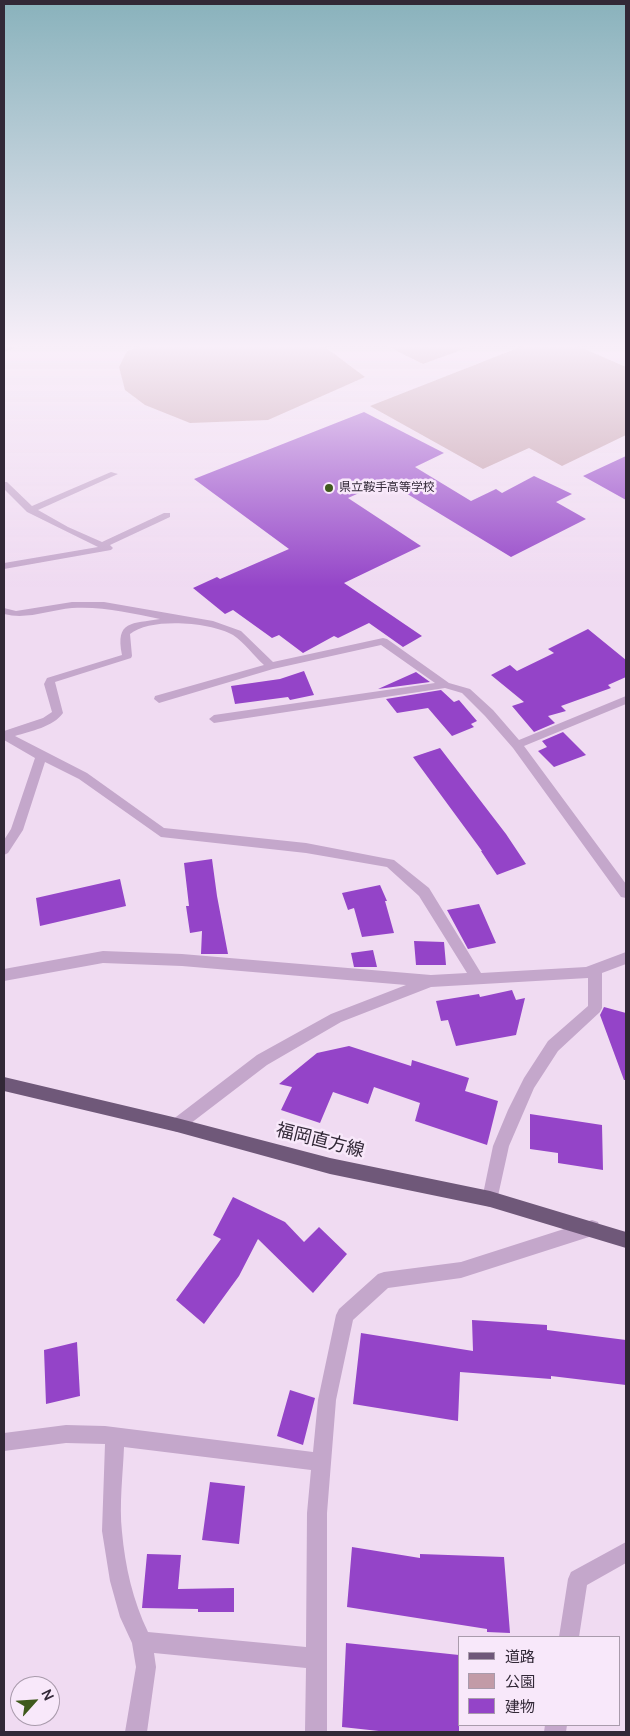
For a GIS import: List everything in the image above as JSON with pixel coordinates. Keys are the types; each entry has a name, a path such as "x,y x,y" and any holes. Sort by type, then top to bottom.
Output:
{"main road":[{"name":"福岡直方線","path":"4,1084 177,1125 330,1166 490,1199 592,1228 626,1240"}],"street":[{"path":"30,510 114,474"},
{"path":"4,484 30,510 51,522 108,548 4,566"},
{"path":"4,501 14,496"},
{"path":"103,545 167,515"},
{"path":"4,611 16,614 72,606 104,605 177,619 210,622 237,633 271,666"},
{"path":"5,735 47,721 58,713 48,684 51,680 128,656 124,640 125,633 132,627 177,619"},
{"path":"159,698 271,666 383,642 445,685 466,691 489,713 518,745 626,893"},
{"path":"214,719 445,685"},
{"path":"518,745 626,700"},
{"path":"5,735 41,756 83,776 161,832 306,848 390,863 424,892 477,978"},
{"path":"4,850 17,830 41,756"},
{"path":"4,975 103,957 182,960 430,981 586,973 626,958"},
{"path":"490,1199 501,1146 513,1115 529,1083 553,1046 595,1008 595,969"},
{"path":"177,1125 262,1060 336,1018 430,981"},
{"path":"316,1732 317,1513 327,1400 344,1315 384,1280 461,1270 592,1228"},
{"path":"4,1442 66,1434 115,1436 321,1462"},
{"path":"115,1436 112,1531 120,1581 130,1617 142,1642 146,1668 136,1732"},
{"path":"569,1636 578,1579 626,1552"},
{"path":"142,1642 316,1658"}],"green space":[{"path":"404,425 626,425 626,435 562,466 529,448 483,469"}],"building":[{"path":"331,425 389,425 444,453 415,467 471,501 496,489 502,493 534,476 572,494 556,502 586,519 511,557 386,481 348,498 421,546 344,583 422,636 403,647 369,623 338,638 334,636 303,653 279,635 272,638 233,610 225,614 193,588 217,577 220,579 289,549 194,479"},
{"path":"626,456 626,500 583,476"},
{"path":"588,629 626,660 626,677 608,685 611,688 561,706 566,711 548,716 555,723 534,732 512,706 524,702 491,675 510,665 517,671 554,653 548,649"},
{"path":"304,671 314,695 290,700 288,697 235,704 231,686 280,679"},
{"path":"416,672 430,682 378,689"},
{"path":"441,690 454,702 459,700 477,721 471,724 474,727 452,736 428,708 397,713 386,699"},
{"path":"563,732 586,755 554,767 538,751 547,747 542,741"},
{"path":"440,748 506,834 526,864 497,875 482,851 413,757"},
{"path":"212,859 228,954 201,954 202,931 190,933 186,906 189,906 184,863"},
{"path":"120,879 126,906 40,926 36,898"},
{"path":"380,885 387,901 385,901 394,933 362,937 354,908 348,910 342,893"},
{"path":"479,904 496,943 468,949 447,910"},
{"path":"414,941 444,942 446,965 416,965"},
{"path":"373,950 377,967 354,967 351,953"},
{"path":"512,990 516,1000 525,998 516,1035 456,1046 448,1020 441,1021 436,1001 479,994 480,997"},
{"path":"604,1007 626,1013 626,1080 624,1080 600,1015"},
{"path":"349,1046 411,1066 412,1060 469,1078 465,1091 498,1101 487,1145 415,1121 420,1103 374,1087 368,1104 333,1092 320,1123 281,1110 292,1087 279,1084 317,1053"},
{"path":"530,1114 602,1125 603,1170 558,1163 558,1153 530,1149"},
{"path":"233,1197 285,1222 304,1242 319,1227 347,1254 313,1293 258,1239 239,1276 204,1324 176,1300 221,1239 213,1235"},
{"path":"472,1320 547,1325 547,1330 626,1340 626,1385 551,1376 551,1379 460,1372 458,1421 353,1404 361,1333 473,1351"},
{"path":"77,1342 80,1396 46,1404 44,1350"},
{"path":"290,1390 315,1398 303,1445 277,1436"},
{"path":"210,1482 245,1486 239,1544 202,1540"},
{"path":"352,1547 420,1558 420,1554 504,1557 510,1633 487,1632 487,1629 347,1607"},
{"path":"147,1554 181,1555 178,1589 234,1588 234,1612 198,1612 198,1609 142,1608"},
{"path":"346,1643 458,1655 459,1732 388,1732 342,1727"}],"place":[{"name":"県立鞍手高等学校","path":"329,488"}]}
